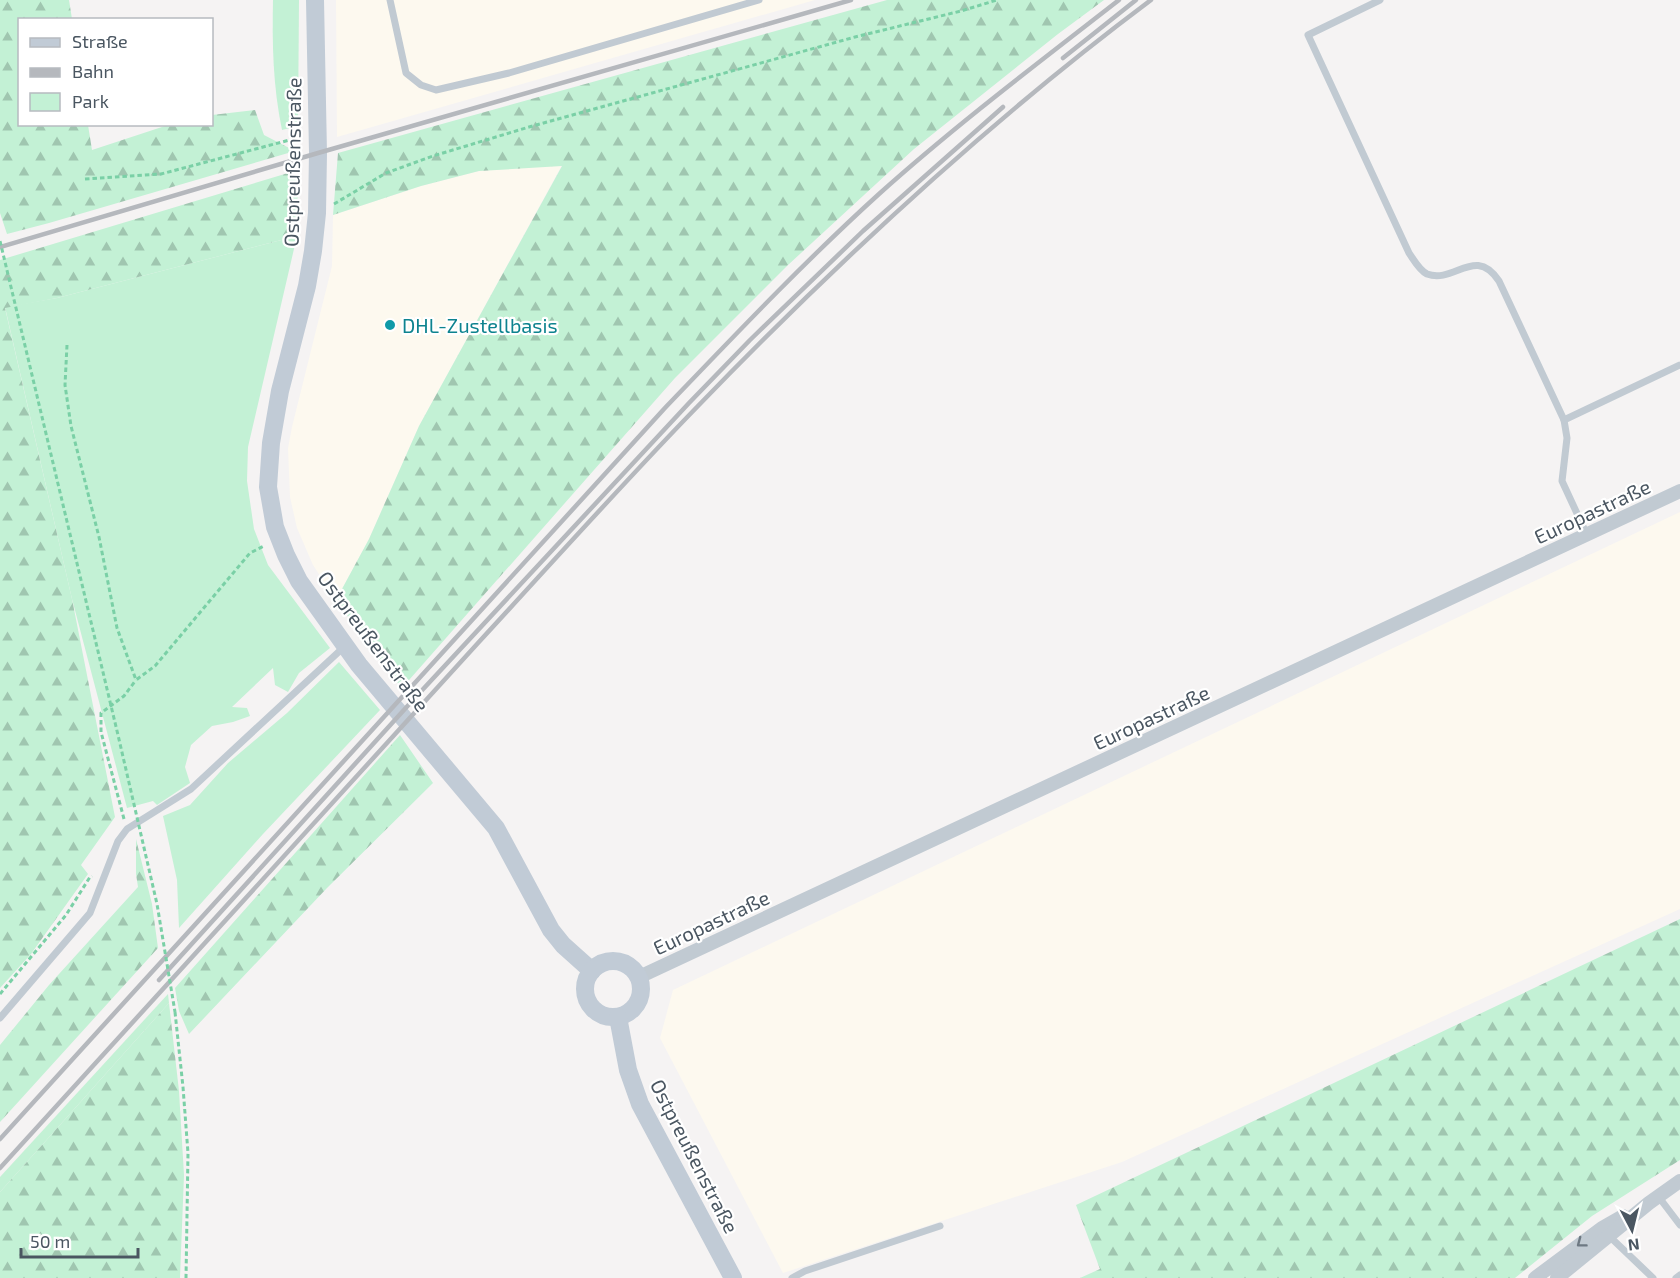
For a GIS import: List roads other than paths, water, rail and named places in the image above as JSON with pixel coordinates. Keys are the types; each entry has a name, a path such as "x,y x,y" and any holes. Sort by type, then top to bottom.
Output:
{"street":[{"name":"Ostpreußenstraße","path":"315,0 317,213 307,286 280,391 271,443 268,487 273,516 280,539 299,581 359,665 496,828 551,930 563,945 592,971"},
{"name":"Europastraße","path":"639,977 1680,491"},
{"path":"611,961 628,965 639,977 642,992 631,1012 618,1017 607,1017 598,1014 587,1000 586,983 592,971 602,963 611,961"},
{"name":"Ostpreußenstraße","path":"618,1017 628,1070 640,1104 734,1278"},
{"path":"1534,1278 1680,1181"},
{"path":"1557,1278 1606,1232"}],"lane":[{"path":"390,0 406,73 421,85 436,90 509,73 759,0"},
{"path":"1380,0 1308,35 1409,253 1418,267 1426,273 1437,275 1448,274 1467,266 1487,268 1499,281 1564,420 1567,438 1562,481 1587,535"},
{"path":"1564,420 1680,365"},
{"path":"0,1018 90,913 118,842 127,829 191,789 345,646"},
{"path":"1653,1199 1680,1225"},
{"path":"792,1278 806,1271 940,1226"},
{"path":"1606,1232 1653,1278"},
{"path":"1676,1278 1680,1275"}],"railway":[{"path":"0,247 851,0"},
{"path":"0,1139 664,409 770,300 851,220 908,168 1119,0"},
{"path":"1063,58 1136,0"},
{"path":"0,1168 587,524 750,353 916,194 1031,95 1151,0"},
{"path":"159,980 413,700 689,403 750,340 863,231 1003,107"}],"place":[{"name":"DHL-Zustellbasis","path":"390,325"}]}
